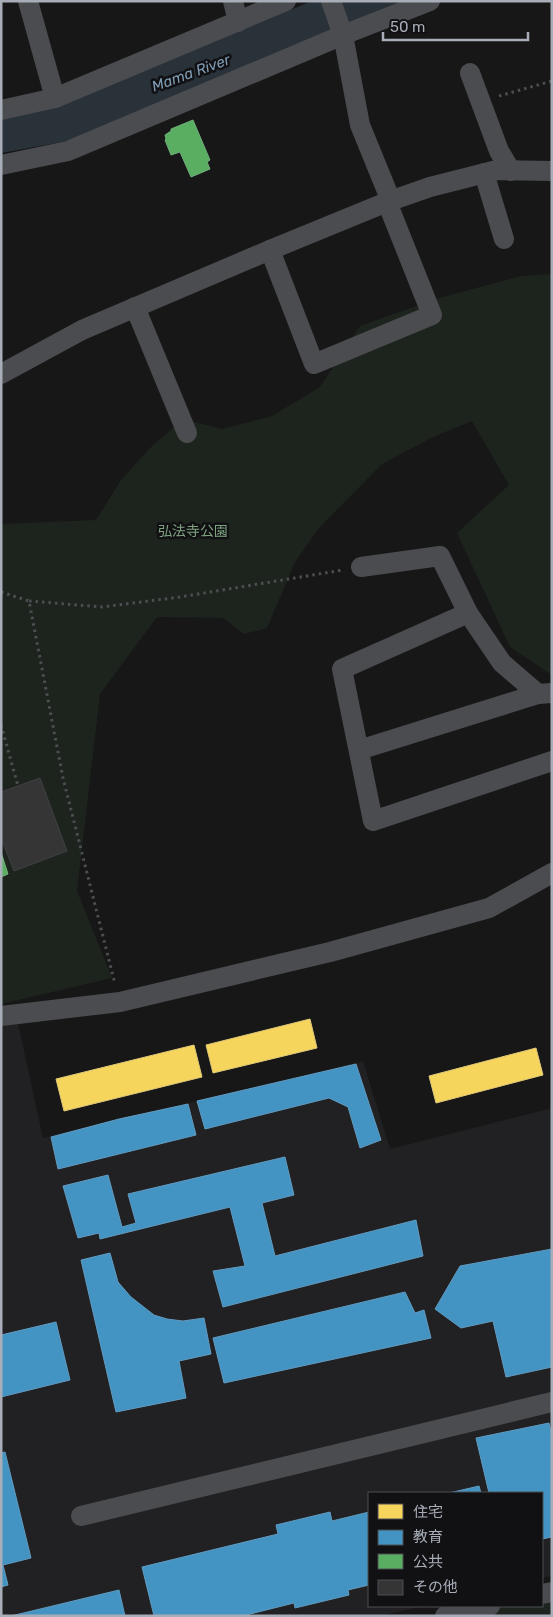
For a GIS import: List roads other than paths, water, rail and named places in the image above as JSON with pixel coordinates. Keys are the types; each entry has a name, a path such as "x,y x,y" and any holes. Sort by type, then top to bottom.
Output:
{"street":[{"path":"28,1 55,98"},
{"path":"232,1 238,22"},
{"path":"1,110 55,98 286,1"},
{"path":"270,250 314,364 432,315 360,125 343,35 331,1"},
{"path":"1,164 68,151 343,35 430,1"},
{"path":"470,73 499,150 511,171"},
{"path":"1,374 82,330 389,202 430,187 497,170 552,171"},
{"path":"484,173 504,239"},
{"path":"135,307 187,433"},
{"path":"361,567 440,556 468,612 502,663 545,693"},
{"path":"468,612 342,670 373,821 552,761"},
{"path":"359,750 545,693"},
{"path":"1,1016 120,1002 330,952 489,908 552,873"},
{"path":"81,1516 552,1402"},
{"path":"445,1616 486,1607"}],"water":[{"name":"Mama River","path":"312,1 413,1 68,141 1,153 1,118 57,107"}],"park label":[{"name":"弘法寺公園","path":"193,531"}]}
